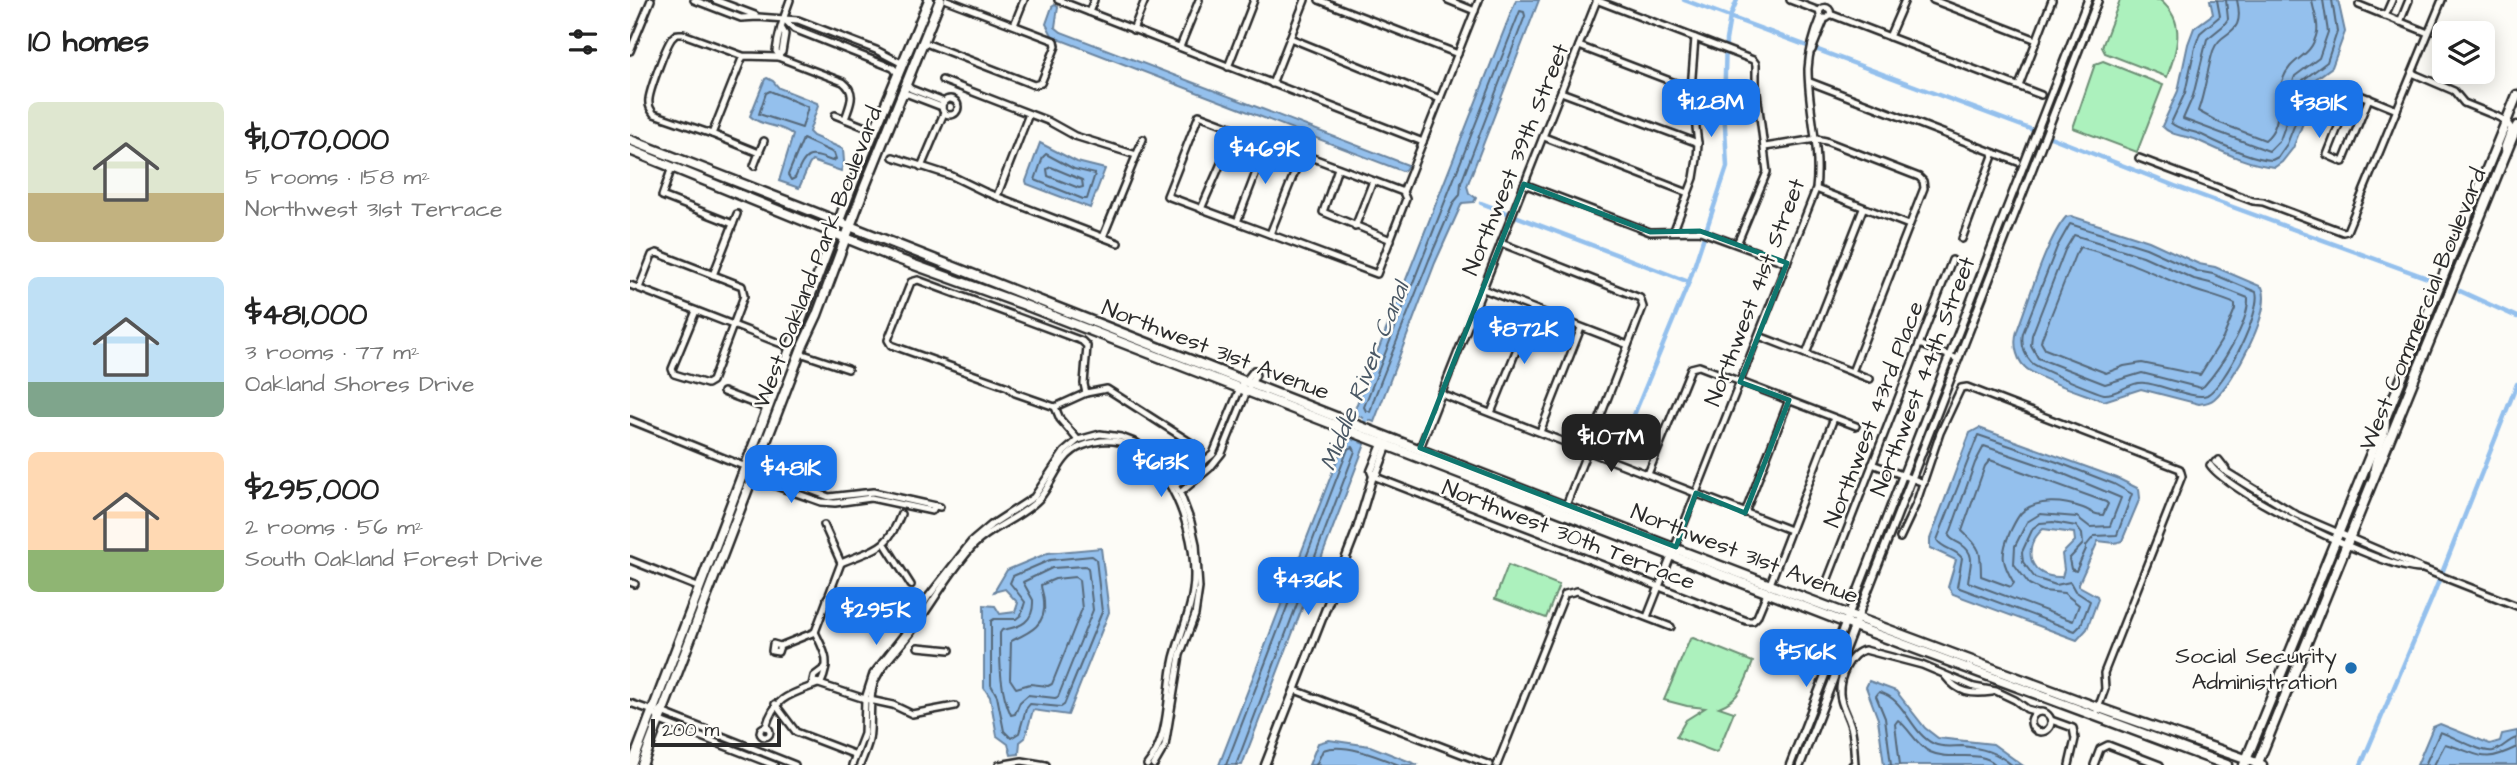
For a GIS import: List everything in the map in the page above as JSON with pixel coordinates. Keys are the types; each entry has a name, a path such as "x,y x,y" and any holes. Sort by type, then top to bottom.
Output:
{"main road":[{"name":"West Oakland Park Boulevard","path":"632,765 838,222 929,0"},
{"name":"West Oakland Park Boulevard","path":"642,765 940,0"},
{"path":"903,64 907,82"},
{"name":"West Commercial Boulevard","path":"2245,762 2517,95"},
{"name":"West Commercial Boulevard","path":"2259,764 2517,126"},
{"name":"Northwest 31st Avenue","path":"630,140 740,197 1246,386"},
{"name":"Northwest 31st Avenue","path":"630,150 675,162 838,222 1348,426 2096,712 2227,765"},
{"path":"797,335 799,357"},
{"path":"2397,420 2393,410 2414,360 2415,344"},
{"path":"792,348 799,357"},
{"name":"Northwest 31st Avenue","path":"1387,440 1420,448 1564,509"},
{"path":"706,572 710,589"},
{"path":"700,588 705,593 706,600"},
{"name":"Northwest 31st Avenue","path":"1852,620 2049,699 2245,762 2259,764"}],"street":[{"path":"630,51 650,0"},
{"path":"694,0 741,18 799,20 876,50 903,64"},
{"path":"715,0 758,17"},
{"path":"779,56 776,51 780,44 778,33 782,29 790,0"},
{"path":"923,42 1034,85 1041,83 1056,46 1055,41 947,0"},
{"path":"1014,25 1024,0"},
{"path":"1058,0 1423,142"},
{"path":"1089,12 1094,0"},
{"path":"1133,30 1145,0"},
{"path":"1180,47 1199,0"},
{"path":"1228,67 1254,0"},
{"path":"1272,84 1305,0"},
{"path":"1319,0 1458,54"},
{"path":"1448,0 1475,11"},
{"path":"1403,192 1199,115 1167,196 1377,274 1406,199 1403,192 1479,0"},
{"path":"1596,0 1753,60 1756,64 1756,85 1767,172 1737,244"},
{"name":"Northwest 39th Street","path":"1420,448 1596,0"},
{"path":"1790,0 2041,95"},
{"name":"Northwest 41st Street","path":"1647,617 1816,189 1819,165 1808,69 1817,33 1830,0"},
{"path":"1889,37 1905,0"},
{"path":"1933,0 2037,40"},
{"path":"2019,86 2052,0"},
{"name":"Northwest 44th Street","path":"1800,765 1877,541 2020,164 2032,143 2088,0"},
{"name":"Northwest 44th Street","path":"1790,765 1886,545 2098,0"},
{"path":"2385,16 2392,0"},
{"path":"2400,22 2409,0"},
{"path":"2139,158 2253,201 2263,202 2343,232 2347,231 2442,0"},
{"path":"2359,5 2428,33"},
{"path":"784,19 794,29 893,68 899,75"},
{"path":"759,153 654,114 649,108 649,99 671,38 677,34 743,56 779,56 843,82 852,93 852,101 845,118"},
{"path":"1290,38 1440,99"},
{"path":"1674,230 1694,178 1698,143 1691,89 1695,38"},
{"path":"1579,46 1691,89"},
{"path":"712,134 743,56"},
{"path":"2412,73 2454,91 2465,103 2506,121"},
{"path":"942,80 1048,121 1075,136 1136,155"},
{"path":"907,82 911,89 944,105"},
{"path":"1810,82 2032,170"},
{"path":"920,167 944,105 956,85"},
{"path":"1561,92 1698,143"},
{"path":"2369,98 2343,162 2327,155 2354,93 2369,98 2397,110"},
{"path":"902,95 918,98 922,102 944,105"},
{"path":"997,196 1029,114"},
{"path":"835,115 875,131"},
{"name":"West Commercial Boulevard","path":"2505,154 2504,147 2511,128 2506,121"},
{"path":"1201,209 1236,129"},
{"path":"1544,136 1688,193"},
{"path":"1103,237 1143,139"},
{"path":"1765,147 1816,139 1923,181 1924,188 1852,372"},
{"path":"754,166 764,141"},
{"path":"1237,222 1268,141"},
{"path":"1962,239 1994,153"},
{"path":"1270,234 1302,154"},
{"path":"893,157 952,176 1118,243"},
{"path":"675,162 662,196 733,224"},
{"path":"1338,168 1323,212 1391,240"},
{"path":"1355,227 1373,181"},
{"path":"1524,184 1650,232 1700,231 1787,263"},
{"path":"1816,189 1909,225"},
{"path":"1806,354 1863,209"},
{"path":"713,275 737,214"},
{"path":"1501,243 1640,298 1642,302 1643,307 1564,509"},
{"path":"639,288 652,255 657,253 743,286 744,291 712,381 707,384 674,374 673,369 696,311"},
{"name":"Northwest 43rd Place","path":"1827,581 1952,260"},
{"path":"1086,393 1084,383 1087,346 1082,341 918,280 911,282 888,340 891,345 1055,407 1076,400 1086,393 1107,388 1201,449"},
{"path":"630,285 792,348"},
{"path":"1483,289 1628,345"},
{"path":"1491,413 1533,309"},
{"path":"1540,432 1581,328"},
{"path":"1759,336 1870,379"},
{"path":"1919,344 1958,359"},
{"path":"799,357 848,369"},
{"path":"1648,474 1694,366 1856,426"},
{"path":"1176,485 1213,454 1246,386"},
{"path":"1180,493 1210,468 1222,453 1246,386"},
{"name":"Northwest 44th Street","path":"1900,538 1924,483 1940,433 1961,388 1966,387 2177,467 2182,476 2104,673 2105,689 2096,712"},
{"path":"723,391 768,409"},
{"path":"1441,394 1790,530"},
{"path":"1745,513 1789,400"},
{"path":"1055,407 1060,419 1078,440"},
{"name":"West Commercial Boulevard","path":"2374,478 2372,465 2387,426 2386,415"},
{"path":"1769,588 1834,418"},
{"path":"630,420 746,467 754,473 765,473 830,500 873,492 938,506"},
{"path":"852,765 864,734 868,700 876,668 911,629 942,583 991,525 1034,497 1064,453 1078,440 1102,434 1137,443 1158,461 1180,493 1196,544 1199,588 1195,615 1178,665 1165,746 1154,765"},
{"path":"1265,765 1357,529 1373,476 1371,471 1387,440"},
{"path":"978,540 1037,500 1066,458 1082,446 1107,441 1121,442 1138,449 1153,461 1168,483 1183,515 1193,553 1194,575 1191,601 1172,665 1162,736 1157,752 1147,765"},
{"path":"2336,535 2280,514 2215,471 2215,462 2283,508 2336,535 2347,541 2517,606"},
{"path":"1872,464 1924,483"},
{"name":"Northwest 30th Terrace","path":"1373,476 1747,621 1753,621 1757,617 1769,588"},
{"path":"766,727 775,704 818,682 827,664 815,632 841,563 885,544 893,534 901,514"},
{"path":"824,525 841,563"},
{"path":"1877,541 1886,545"},
{"path":"885,544 911,585"},
{"path":"630,560 700,588"},
{"path":"1497,765 1565,594 1577,591 1671,627"},
{"path":"827,598 911,629"},
{"path":"780,646 815,632"},
{"path":"918,647 950,650"},
{"path":"1852,765 1855,764 1852,728 1840,696 1841,684 1850,660 1857,652 1865,650 1943,674 1952,685 1964,692 1978,694 1996,691 2027,709 2032,717 2033,727 2039,732 2049,728 2049,699"},
{"path":"818,682 868,700 893,705 912,714 955,706"},
{"path":"1295,690 1490,765"},
{"path":"2032,717 2049,699"},
{"path":"860,765 869,739 868,700"},
{"path":"630,703 653,711 663,711 795,765"},
{"path":"775,704 796,732 856,755"},
{"path":"2027,709 2073,728 2075,739 2069,765"},
{"path":"653,711 660,720 775,765"},
{"path":"2094,765 2100,750 2108,746 2160,765"},
{"path":"999,765 1012,761 1027,761 1046,765"}],"highlighted area":[{"path":"1524,184 1650,232 1700,231 1787,263 1740,382 1789,400 1745,513 1696,493 1676,547 1420,448"}],"green space":[{"path":"2120,0 2160,0 2174,17 2177,27 2176,46 2167,77 2105,53 2102,47"},
{"path":"2103,61 2163,85 2137,152 2073,128 2095,64"},
{"path":"1508,565 1559,585 1546,618 1495,599"},
{"path":"1690,639 1753,662 1737,695 1719,707 1734,712 1718,751 1715,752 1676,737 1686,720 1705,708 1664,700"}],"water":[{"path":"1516,0 1539,0 1467,186 1469,193 1476,198 1474,202 1462,203 1435,263 1374,422 1353,414"},
{"path":"2210,0 2338,0 2345,32 2332,67 2310,83 2306,90 2305,118 2293,148 2275,167 2225,153 2197,140 2174,134 2162,126 2178,91 2194,28 2213,14"},
{"path":"1055,5 1058,7 1055,27 1061,32 1408,165 1402,171 1053,37 1046,24"},
{"path":"767,78 779,88 817,103 809,132 843,149 844,162 841,171 812,161 799,188 779,181 793,135 750,116"},
{"path":"1040,143 1077,162 1105,169 1090,208 1027,184"},
{"path":"2071,216 2149,241 2199,264 2215,267 2262,287 2264,298 2257,329 2231,378 2214,399 2199,404 2141,389 2104,401 2046,380 2025,368 2016,347 2017,331 2052,240 2066,217"},
{"path":"1979,428 2117,478 2139,489 2140,498 2122,541 2098,541 2079,583 2079,586 2098,599 2087,629 2077,640 1953,594 1948,587 1956,560 1930,548 1930,539 1970,433","holes":["2043,529 2074,533 2075,541 2062,554 2062,577 2042,573 2036,568 2030,554 2036,537"]},
{"path":"1346,437 1365,444 1242,765 1219,765"},
{"path":"1101,548 1109,612 1068,715 1033,710 1025,738 1020,742 1019,754 1011,755 1008,744 997,736 990,697 984,688 984,605 995,606 1000,614 1015,612 1018,603 1005,589 994,592 1007,570 1048,553"},
{"path":"1869,681 1896,691 1925,728 1938,738 1993,744 2022,765 1884,765 1878,719 1866,687"},
{"path":"2440,724 2490,744 2500,741 2502,734 2517,731 2517,765 2417,765 2433,727"},
{"path":"1329,740 1370,746 1418,765 1309,765 1318,743"}],"waterway":[{"path":"1684,0 2175,186 2430,279"},
{"path":"1481,203 1689,282 1727,167 1724,106 1726,40 1730,17 1737,0"},
{"path":"1622,444 1689,282"},
{"path":"2460,291 2517,317"},
{"path":"2361,765 2432,598 2517,384"},
{"name":"Middle River Canal","path":"1356,445 1368,414"}],"place":[{"name":"Social Security Administration","path":"2351,668"}]}
